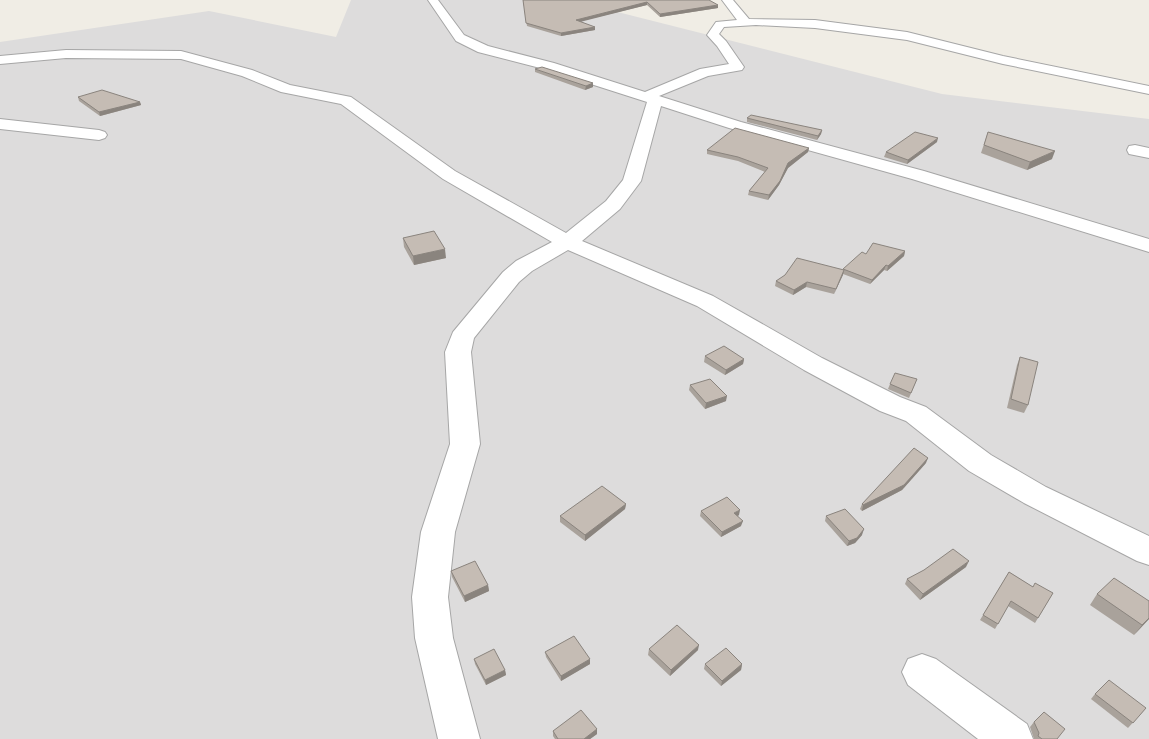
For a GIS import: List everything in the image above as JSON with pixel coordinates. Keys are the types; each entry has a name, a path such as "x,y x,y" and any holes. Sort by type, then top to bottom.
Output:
{"street":[{"path":"434,0 460,38 470,44 650,99 918,175 1149,246"},
{"path":"727,0 746,23"},
{"path":"650,99 705,72 737,67 722,44 713,35 720,24 746,23 815,24 906,36 1003,60 1149,90"},
{"path":"0,60 66,54 181,55 247,73 286,88 346,100 449,175 567,242 705,301 813,364 890,404 916,414 980,463 1035,494 1149,551"},
{"path":"459,739 434,638 430,597 438,532 465,444 458,352 462,337 511,278 524,266 567,242 613,205 632,180 650,99"},
{"path":"0,124 99,135"},
{"path":"922,672 1012,739"}],"shaded area":[{"path":"351,0 570,0 942,94 1149,119 1149,739 0,739 0,42 209,11 336,37"}],"building":[{"path":"523,0 709,0 718,5 660,14 647,2 576,20 595,27 561,33 526,23"},
{"path":"542,67 593,83 586,86 535,69"},
{"path":"102,90 140,102 99,112 78,97"},
{"path":"751,115 822,130 818,136 747,118"},
{"path":"735,128 809,148 788,163 780,181 769,195 749,191 768,168 738,157 707,150"},
{"path":"915,132 938,138 908,160 886,152"},
{"path":"988,132 1055,151 1030,162 984,145"},
{"path":"434,231 445,249 413,256 403,238"},
{"path":"873,243 905,251 888,266 886,265 872,280 843,269 862,252 866,254"},
{"path":"797,258 844,270 836,289 807,282 794,290 776,281 785,275"},
{"path":"724,346 744,359 726,370 705,356"},
{"path":"1020,357 1038,362 1028,405 1011,399"},
{"path":"895,373 917,379 911,393 890,384"},
{"path":"710,379 727,396 706,403 690,385"},
{"path":"914,448 928,458 904,485 863,505 862,504"},
{"path":"602,486 626,504 585,535 560,516"},
{"path":"727,497 740,510 734,513 743,521 722,532 701,511"},
{"path":"845,509 864,529 857,538 849,541 826,516"},
{"path":"953,549 969,561 923,594 907,579 924,570"},
{"path":"475,561 488,585 464,596 451,571"},
{"path":"1009,572 1033,587 1035,583 1053,593 1038,618 1011,601 998,624 983,615"},
{"path":"1114,578 1149,601 1149,618 1142,625 1097,594"},
{"path":"677,625 699,645 671,670 649,649"},
{"path":"574,636 590,659 561,676 545,652"},
{"path":"726,648 742,664 722,681 705,664"},
{"path":"494,649 505,670 485,680 474,659"},
{"path":"1109,680 1146,708 1133,723 1095,694"},
{"path":"581,710 597,729 584,739 558,739 553,731"},
{"path":"1044,712 1065,729 1057,739 1042,739 1038,736 1039,733 1034,722"}]}
